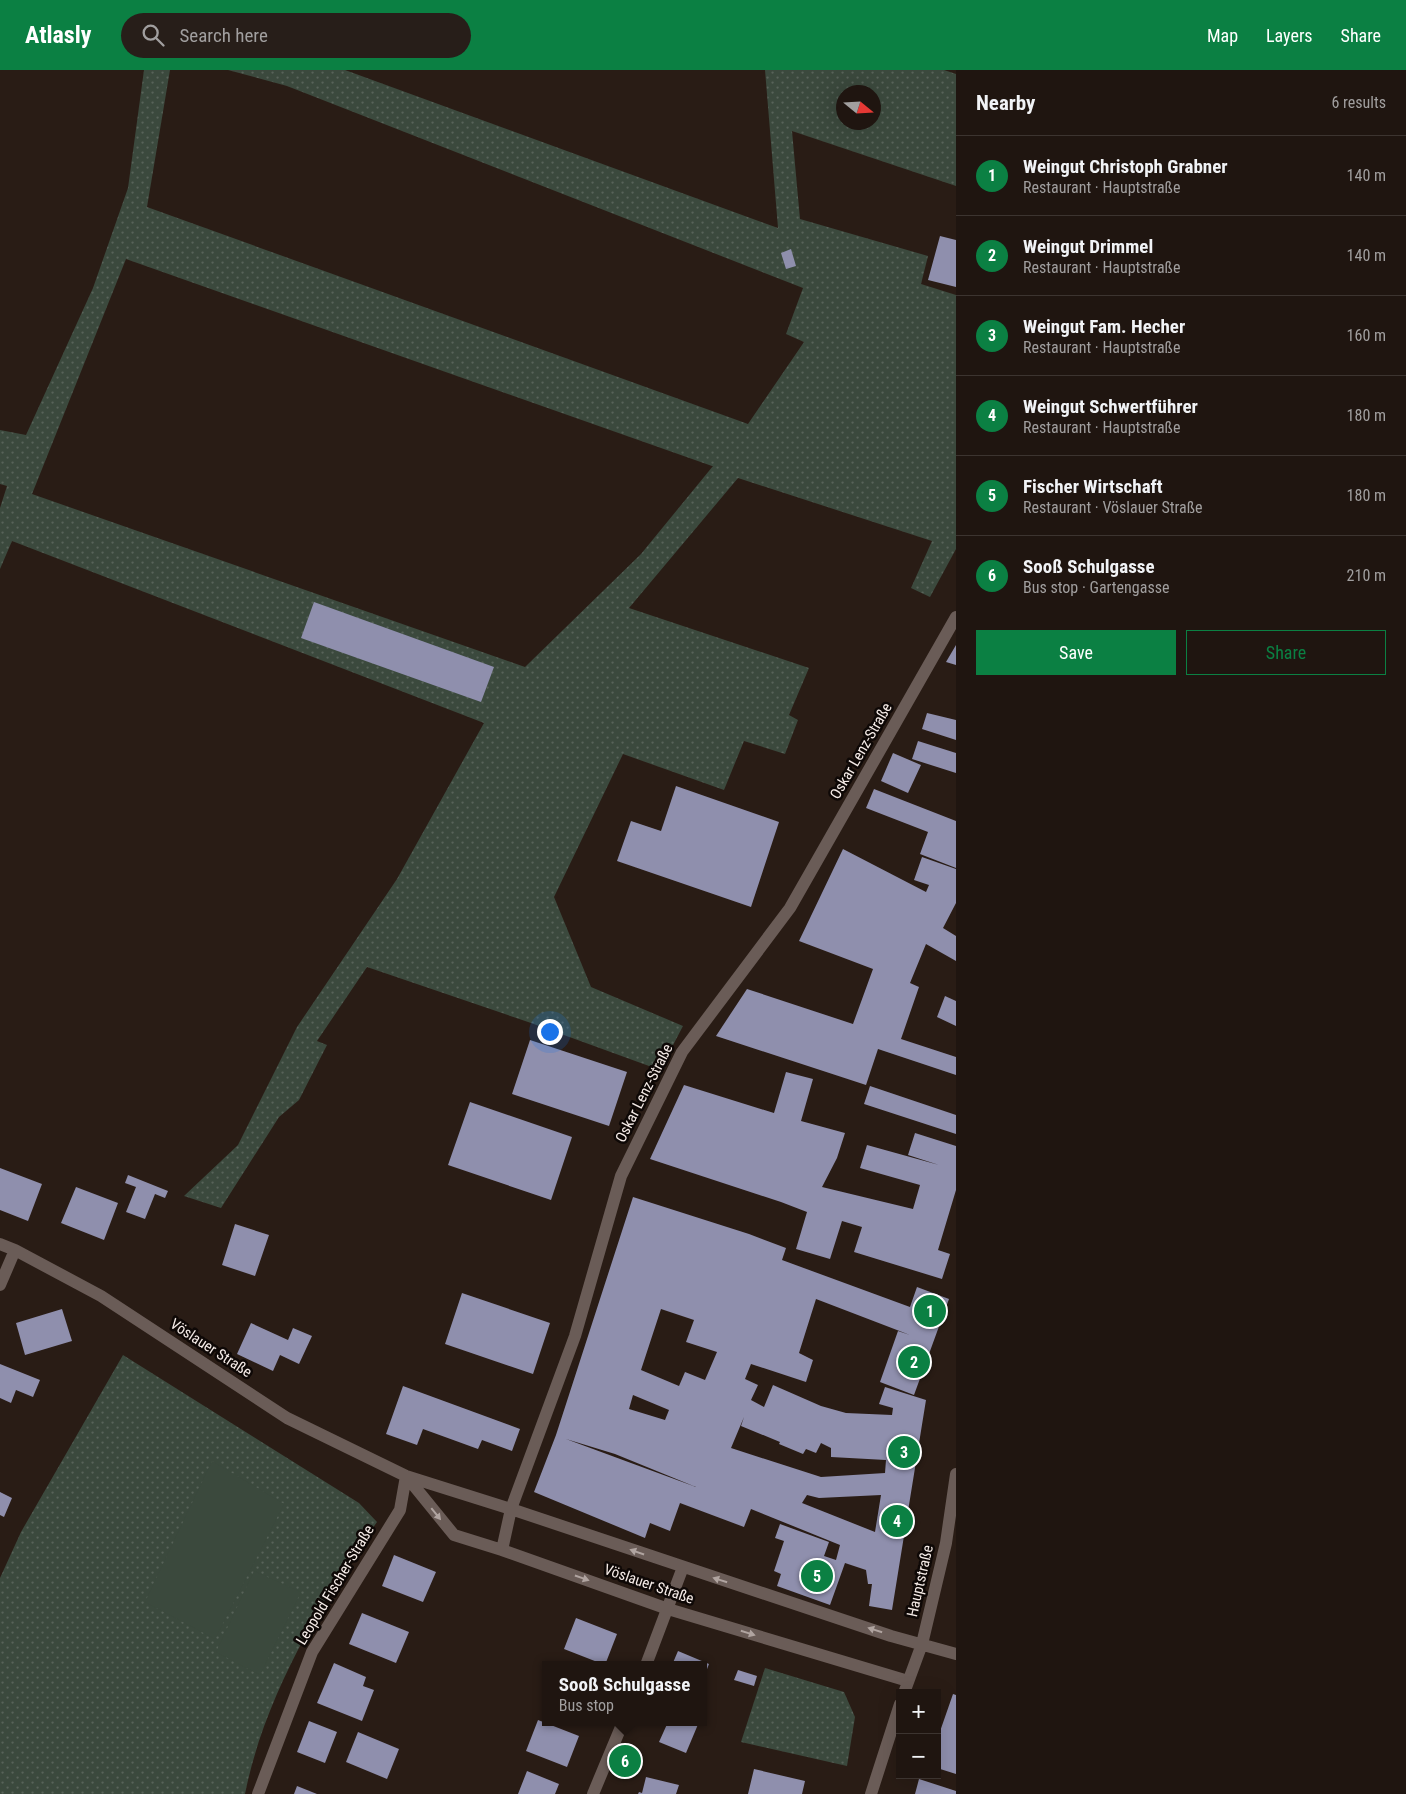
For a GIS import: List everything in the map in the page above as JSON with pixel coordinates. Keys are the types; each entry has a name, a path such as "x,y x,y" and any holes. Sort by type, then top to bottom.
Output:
{"street":[{"name":"Oskar Lenz-Straße","path":"502,1550 511,1509 575,1336 621,1176 682,1052 790,908 956,617"},
{"name":"Vöslauer Straße","path":"0,1244 15,1250 101,1296 287,1418 406,1476 511,1509 683,1568 956,1654"},
{"path":"0,1285 15,1250"},
{"name":"Hauptstraße","path":"906,1687 922,1644 946,1543 956,1474"},
{"name":"Vöslauer Straße","path":"406,1476 454,1535 502,1550 668,1609 906,1687"},
{"name":"Leopold Fischer-Straße","path":"258,1794 312,1652 400,1510 406,1476"},
{"path":"648,1661 683,1568"},
{"path":"871,1794 896,1716"},
{"path":"593,1794 621,1726"}],"green space":[{"path":"144,70 170,70 147,207 748,424 804,342 786,334 803,288 287,86 228,70 345,70 778,228 765,70 944,70 956,74 956,186 792,131 800,219 928,256 921,284 956,295 956,549 930,597 911,588 932,541 738,478 629,608 809,668 789,715 798,720 785,754 744,741 724,790 623,754 554,897 591,987 683,1026 660,1070 531,1023 367,967 317,1041 327,1045 299,1100 279,1117 221,1208 184,1196 238,1145 297,1027 397,879 484,723 12,541 0,569 0,508 7,486 0,484 0,430 26,435 93,288 128,188","holes":["126,259 712,466 641,554 525,667 32,494"]},
{"path":"123,1355 359,1503 377,1522 335,1584 280,1687 254,1758 245,1794 0,1794 0,1578 21,1532"},
{"path":"212,1461 284,1504 215,1639 145,1602"},
{"path":"254,1571 301,1592 260,1675 216,1652"},
{"path":"765,1668 844,1692 855,1717 847,1766 741,1742"}],"building":[{"path":"940,236 956,240 956,287 928,280"},
{"path":"791,249 796,266 786,269 781,253"},
{"path":"314,602 494,667 481,702 301,638"},
{"path":"956,645 956,665 946,662"},
{"path":"927,713 956,720 956,740 922,729"},
{"path":"918,741 956,753 956,773 912,759"},
{"path":"893,753 921,765 908,793 881,781"},
{"path":"676,786 779,822 751,907 617,861 631,821 661,831"},
{"path":"874,789 956,821 956,868 920,854 928,832 866,808"},
{"path":"843,849 926,892 929,885 914,880 922,857 956,869 956,903 943,928 956,936 956,961 926,944 910,983 919,987 901,1039 956,1057 956,1075 878,1049 866,1085 716,1036 747,989 853,1024 873,969 799,941"},
{"path":"945,996 956,1001 956,1026 937,1017"},
{"path":"530,1040 627,1072 609,1126 512,1094"},
{"path":"786,1072 813,1079 801,1121 845,1133 837,1158 822,1187 913,1209 920,1185 860,1168 867,1145 939,1165 908,1155 915,1133 956,1146 956,1190 938,1250 950,1254 942,1279 854,1252 862,1227 842,1221 830,1259 796,1249 807,1212 650,1159 684,1085 774,1113"},
{"path":"870,1086 956,1115 956,1134 864,1104"},
{"path":"470,1102 572,1137 551,1200 448,1165"},
{"path":"0,1168 42,1184 28,1221 0,1210"},
{"path":"128,1175 168,1191 165,1198 155,1194 145,1219 126,1212 136,1187 125,1183"},
{"path":"76,1187 118,1203 104,1240 61,1223"},
{"path":"633,1197 749,1234 786,1248 782,1260 910,1307 917,1287 949,1299 914,1395 880,1382 898,1331 910,1335 816,1299 799,1353 813,1360 806,1382 751,1364 745,1379 758,1385 751,1400 764,1407 773,1385 821,1406 846,1413 892,1415 893,1408 879,1404 885,1387 926,1400 892,1610 869,1606 872,1584 868,1584 866,1570 845,1563 830,1605 777,1586 781,1574 774,1571 784,1541 775,1538 780,1524 829,1542 824,1556 836,1560 840,1545 751,1509 744,1527 680,1503 670,1531 650,1523 645,1538 534,1492 556,1435","holes":["661,1309 694,1320 686,1342 717,1352 705,1380 685,1372 679,1386 641,1370","633,1395 669,1410 665,1420 629,1409","744,1417 741,1426 803,1454 806,1449 816,1453 821,1443 831,1448 831,1457 886,1460 885,1473 821,1477 731,1448","566,1439 615,1454 696,1487","807,1495 819,1498 881,1495 875,1532 802,1503"]},
{"path":"235,1224 269,1235 255,1276 222,1265"},
{"path":"462,1293 550,1323 533,1374 445,1344"},
{"path":"62,1309 72,1341 25,1355 16,1323"},
{"path":"251,1323 288,1340 293,1328 312,1336 299,1364 280,1355 273,1371 237,1354"},
{"path":"0,1364 40,1380 33,1397 16,1390 11,1403 0,1398"},
{"path":"403,1386 520,1429 512,1451 482,1440 478,1449 423,1429 417,1445 386,1434"},
{"path":"0,1492 12,1498 4,1517 0,1515"},
{"path":"394,1555 436,1572 423,1602 382,1586"},
{"path":"362,1613 409,1632 396,1663 349,1644"},
{"path":"576,1618 617,1634 607,1661 595,1661 564,1649"},
{"path":"678,1651 702,1661 674,1661"},
{"path":"334,1663 366,1677 363,1686 374,1690 362,1721 317,1703"},
{"path":"738,1670 757,1676 754,1686 734,1680"},
{"path":"953,1694 956,1695 956,1774 941,1769 941,1728"},
{"path":"538,1720 542,1722 542,1726 553,1726 579,1736 567,1767 526,1751"},
{"path":"309,1721 337,1732 325,1763 297,1752"},
{"path":"666,1726 697,1726 686,1753 659,1742"},
{"path":"358,1732 399,1749 387,1779 346,1762"},
{"path":"754,1769 805,1781 802,1794 748,1794"},
{"path":"527,1771 559,1784 555,1794 518,1794"},
{"path":"646,1777 679,1785 676,1794 638,1794 639,1792 642,1793"},
{"path":"919,1779 956,1791 956,1794 915,1794"},
{"path":"297,1786 317,1794 294,1794"}],"place":[{"name":"Weingut Christoph Grabner","path":"930,1311"},
{"name":"Weingut Drimmel","path":"914,1362"},
{"name":"Weingut Fam. Hecher","path":"904,1452"},
{"name":"Weingut Schwertführer","path":"897,1521"},
{"name":"Fischer Wirtschaft","path":"817,1576"},
{"name":"Sooß Schulgasse","path":"625,1761"}]}
